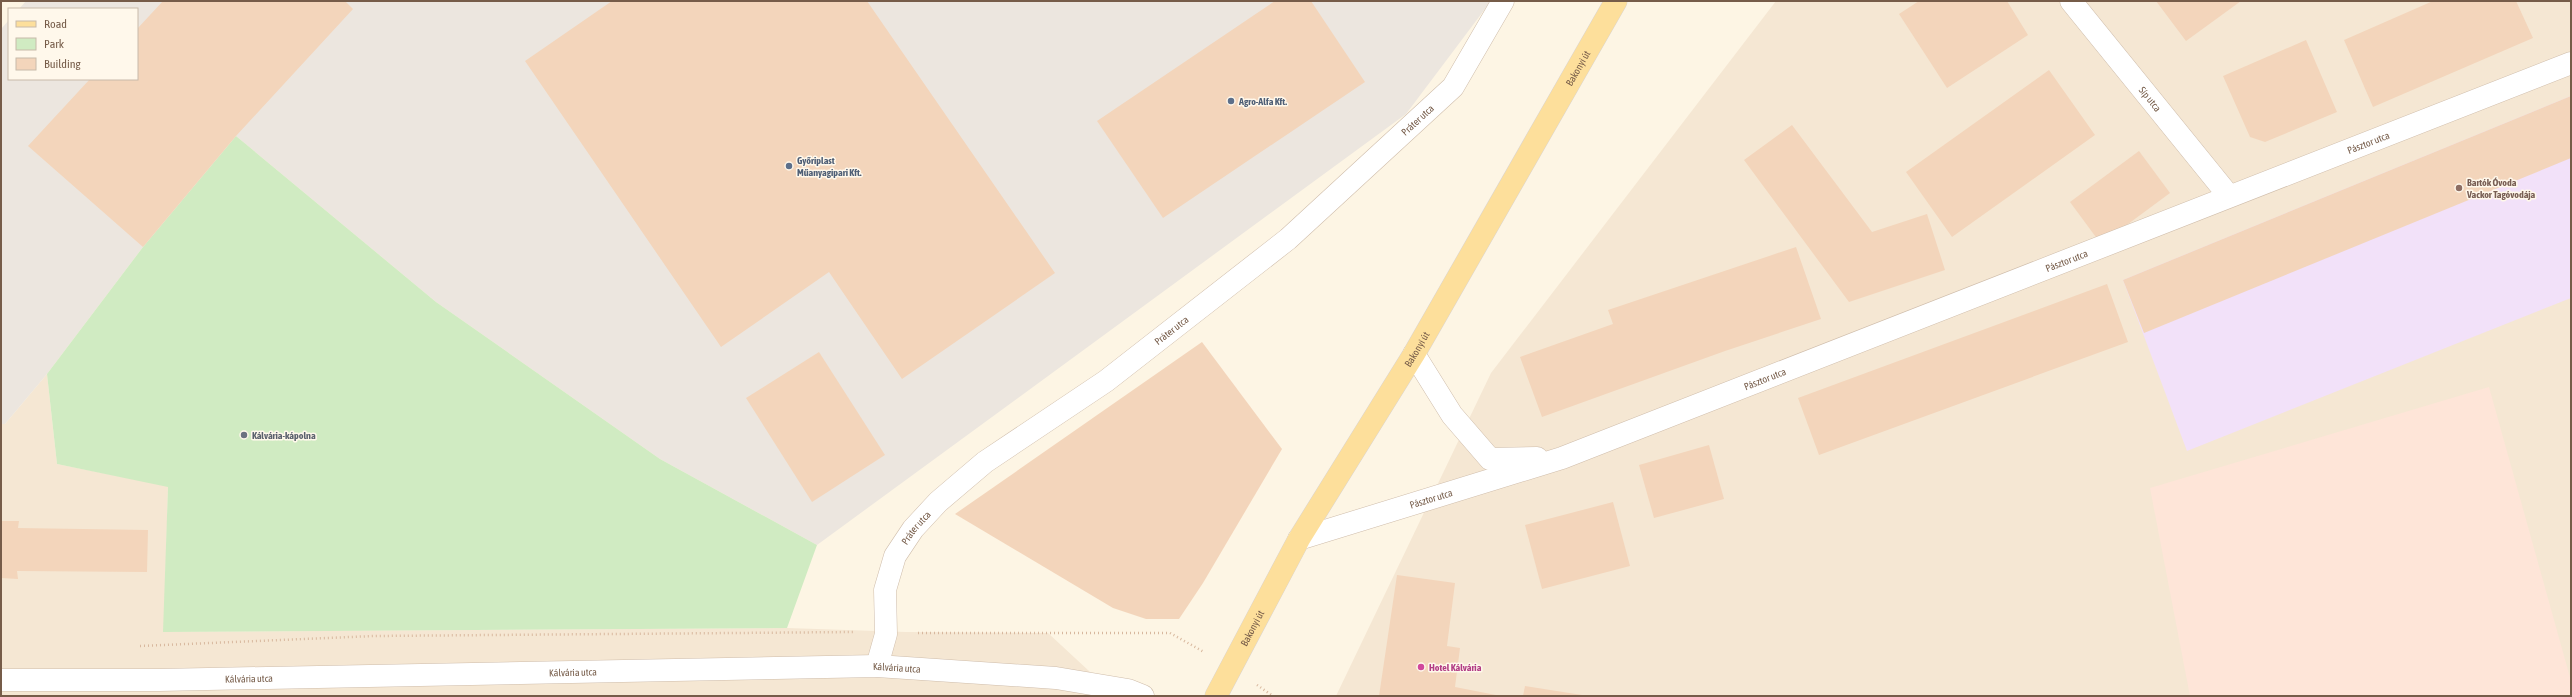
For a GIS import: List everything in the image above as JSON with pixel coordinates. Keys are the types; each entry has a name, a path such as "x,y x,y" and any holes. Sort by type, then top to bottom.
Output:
{"main road":[{"name":"Bakonyi út","path":"1216,696 1299,539 1414,354 1616,1"}],"street":[{"name":"Práter utca","path":"877,666 886,634 885,590 895,556 913,529 938,502 985,462 1106,381 1288,239 1453,87 1503,1"},
{"name":"Síp utca","path":"2071,1 2229,196"},
{"name":"Pásztor utca","path":"1299,539 1562,458 2571,63"},
{"name":"Pásztor utca","path":"1414,354 1452,416 1490,459 1562,458"},
{"name":"Kálvária utca","path":"1,680 158,688 877,666 1056,678 1128,690 1143,696"}],"path":[{"path":"136,646 374,636 621,636 836,632 886,634"},
{"path":"928,632 1170,633 1231,666"}],"shaded area":[{"path":"26,1 1491,1 1406,114 817,545 660,459 436,302 236,136 143,247 47,374 5,424 1,424 1,29 8,21 8,80 138,80 138,8 20,8"},
{"path":"1776,1 2571,1 2571,696 1336,696 1491,373"},
{"name":"Bartók Óvoda Vackor Tagóvodája","path":"2571,96 2571,298 2187,451 2123,280"},
{"path":"47,374 57,464 168,486 164,632 787,628 906,632 1048,633 1116,696 1,696 1,424 5,424"},
{"path":"2489,387 2571,681 2571,696 2190,696 2150,488"}],"green space":[{"path":"236,136 436,302 660,459 817,545 787,628 163,632 168,487 57,464 47,374 143,247"}],"building":[{"path":"163,1 345,1 353,9 236,136 143,247 28,146 89,80 138,80 138,28"},
{"name":"Győriplast Műanyagipari Kft.","path":"612,1 867,1 1055,273 902,379 829,272 721,347 525,61"},
{"name":"Agro-Alfa Kft.","path":"1275,1 1311,1 1365,82 1163,218 1097,121"},
{"path":"1919,1 2007,1 2028,35 1947,88 1899,14"},
{"path":"2156,1 2241,1 2186,41"},
{"path":"2433,1 2516,1 2533,38 2373,107 2344,40"},
{"path":"2306,40 2337,112 2265,142 2250,137 2223,76"},
{"path":"2049,70 2095,135 1952,237 1906,172"},
{"name":"Bartók Óvoda Vackor Tagóvodája","path":"2571,96 2571,158 2144,333 2123,280"},
{"path":"1792,125 1872,232 1927,214 1945,270 1849,302 1744,160"},
{"path":"2139,151 2170,193 2101,244 2070,202"},
{"path":"1796,247 1821,319 1725,351 1542,417 1520,357 1613,324 1608,310"},
{"path":"2107,284 2128,342 1819,455 1798,398"},
{"path":"1202,342 1282,449 1203,583 1179,619 1146,619 1113,608 955,514"},
{"path":"819,352 885,455 812,502 746,398"},
{"path":"1709,445 1724,499 1654,518 1639,465"},
{"path":"1613,502 1630,566 1542,589 1525,525"},
{"path":"1,521 19,521 18,528 148,530 147,572 17,571 18,579 1,578"},
{"path":"1397,575 1455,583 1447,646 1460,648 1455,687 1501,696 1379,696"},
{"path":"1525,686 1582,695 1582,696 1523,696"}],"place":[{"name":"Agro-Alfa Kft.","path":"1231,101"},
{"name":"Győriplast Műanyagipari Kft.","path":"789,166"},
{"name":"Bartók Óvoda Vackor Tagóvodája","path":"2459,188"},
{"name":"Kálvária-kápolna","path":"244,435"},
{"name":"Hotel Kálvária","path":"1421,667"}]}
